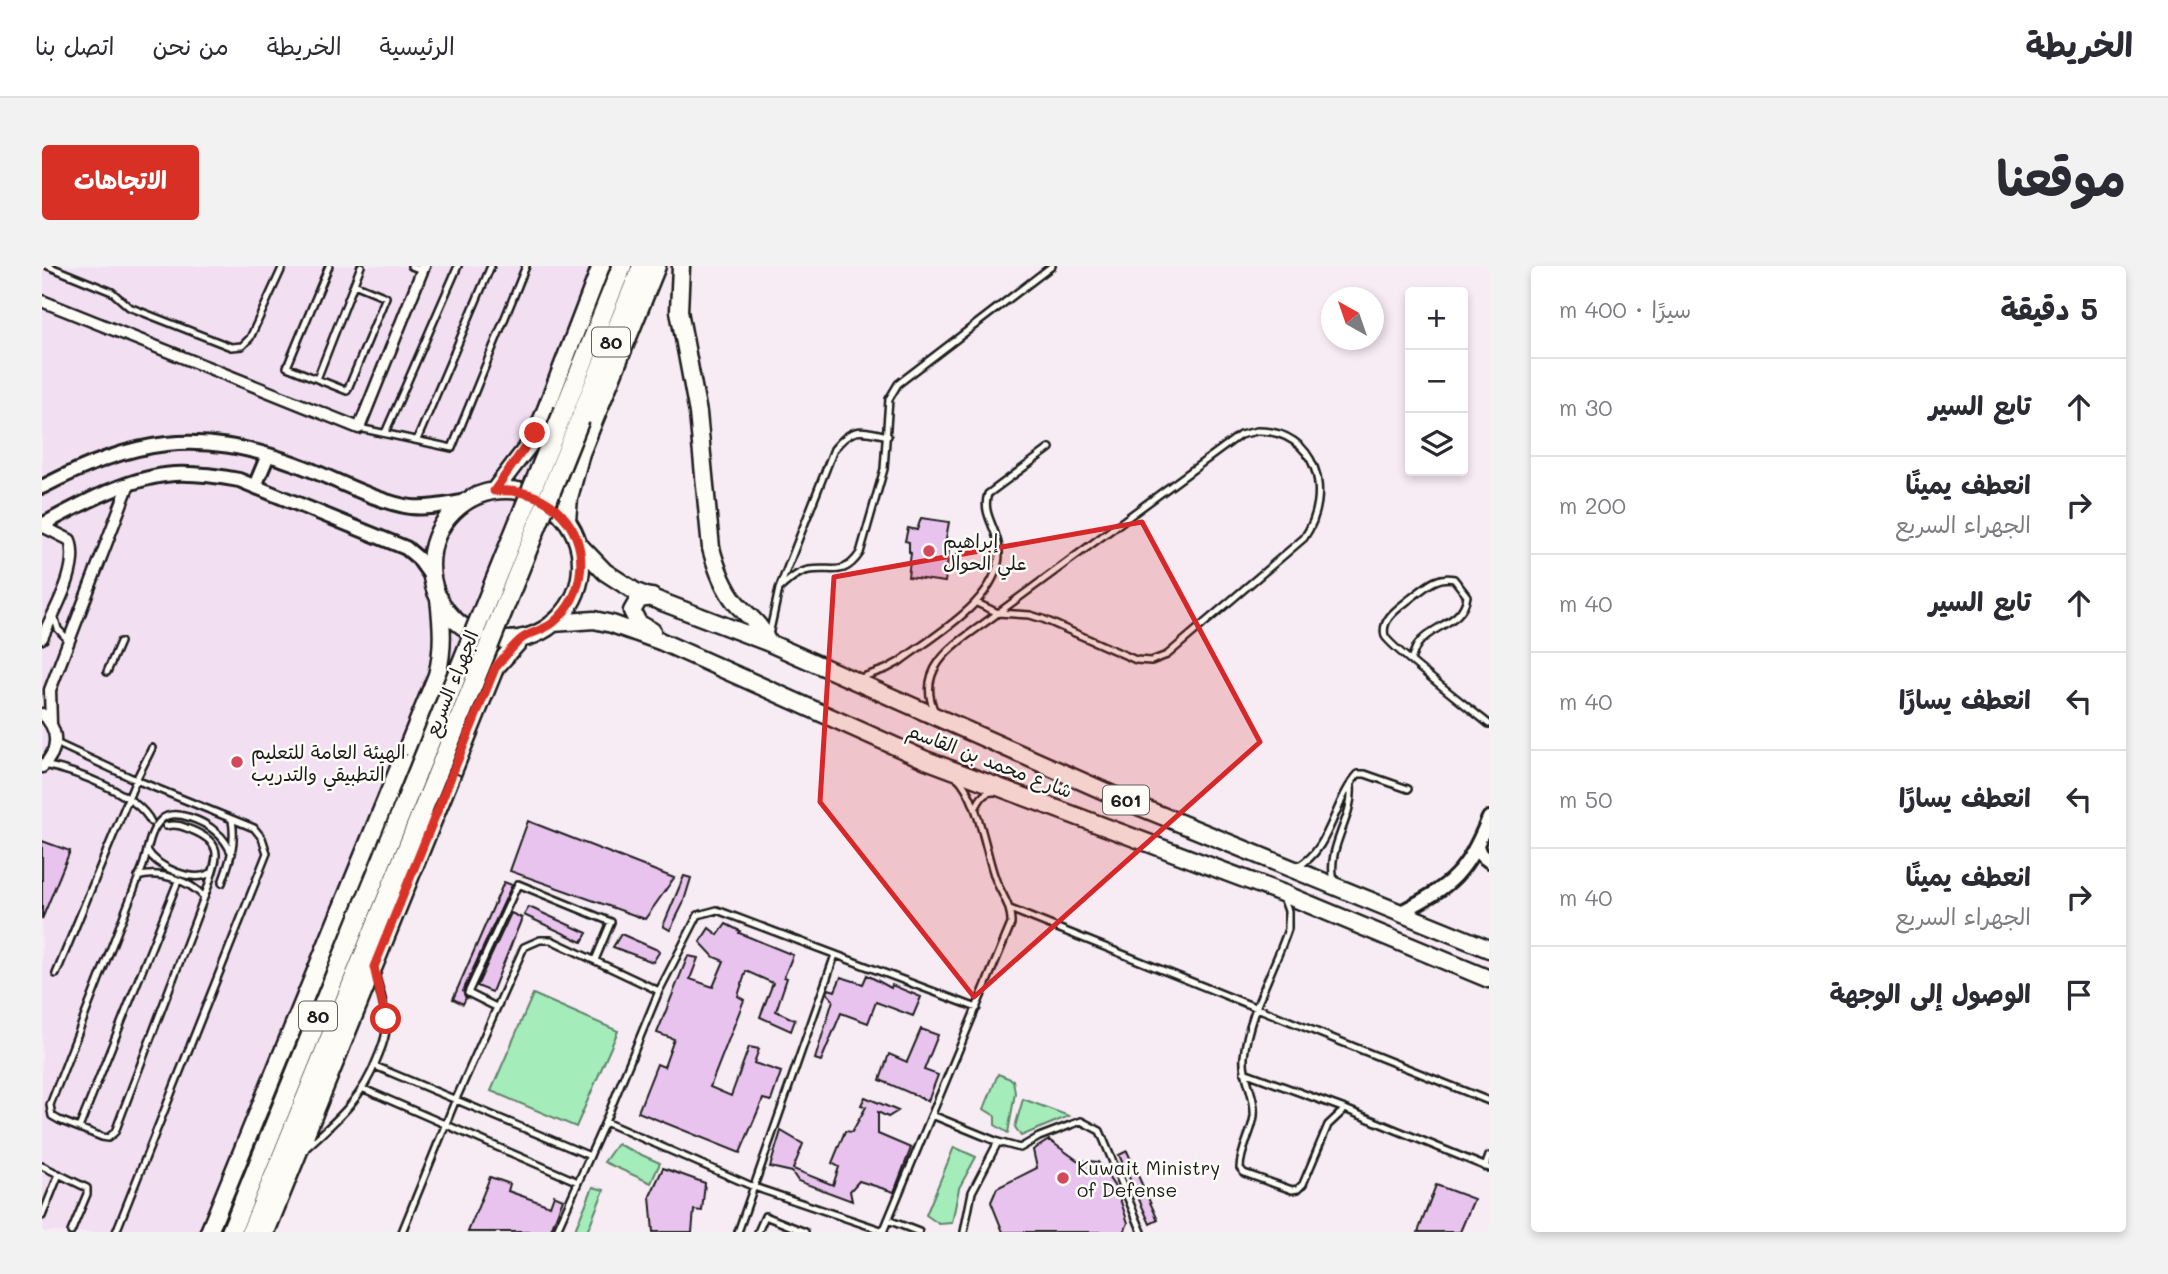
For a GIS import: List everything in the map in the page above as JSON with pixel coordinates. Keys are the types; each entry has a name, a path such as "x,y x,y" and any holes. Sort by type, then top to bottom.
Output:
{"highway":[{"name":"الجهراء السريع","path":"231,1232 622,266"},
{"name":"الجهراء السريع","path":"251,1232 642,266"}],"main road":[{"path":"494,491 529,445 541,422 601,266"},
{"path":"567,520 569,498 581,453 657,266"},
{"path":"681,266 679,311 696,401 711,548 726,589 761,627 767,642"},
{"name":"601","path":"508,490 534,495 547,501 567,520 579,545 581,560 578,588 568,607 553,623 522,638 494,638 468,629 456,620 439,598 433,579 432,553 449,518 468,500 494,491 508,490"},
{"name":"شارع محمد بن القاسم","path":"579,545 604,572 622,584 767,642 1138,806 1489,949"},
{"path":"652,597 643,597 635,602 633,615 638,623 652,631 660,641"},
{"name":"الجهراء السريع","path":"209,1232 437,675 443,636 439,598"},
{"name":"شارع محمد بن القاسم","path":"553,623 594,620 660,641 939,765 1282,894 1489,979"},
{"name":"الجهراء السريع","path":"266,1232 495,668 522,638"}],"street":[{"path":"42,301 359,428 423,268"},
{"path":"42,482 110,457 172,442 207,442 268,455 399,505 431,507 468,500"},
{"path":"255,486 268,455"},
{"path":"42,487 76,470"},
{"path":"42,525 89,499 129,484 173,474 215,476 240,480 406,548 418,558 433,579"},
{"path":"43,766 52,755 56,743 51,724 50,690 129,484"},
{"path":"42,525 69,540 73,550 72,567 42,638"},
{"path":"42,714 51,724"},
{"path":"1401,912 1438,893 1460,873 1477,846 1489,818"},
{"path":"1477,846 1480,855 1489,861"}],"lane":[{"path":"48,266 112,292 129,307 231,347 242,345 250,338 282,266"},
{"path":"329,266 287,367 347,391 386,297 354,284"},
{"path":"317,379 361,266"},
{"path":"411,266 423,268"},
{"path":"385,433 458,266"},
{"path":"417,440 491,266"},
{"path":"359,428 452,448 526,266"},
{"path":"630,332 645,315 664,266"},
{"path":"779,589 797,574 809,570 841,570 852,565 860,553 884,469 889,399 898,384 1052,266"},
{"path":"767,642 779,589 834,449 845,436 858,430 888,436"},
{"path":"937,716 929,692 931,672 940,659 998,613 1240,435 1266,430 1283,434 1304,449 1313,464 1319,498 1315,519 1304,538 1174,650 1159,659 1136,660 1043,619 1030,615 998,613 977,603"},
{"path":"850,680 874,674 899,662 977,603 989,588 1000,552 994,527 985,508 988,494 1050,448"},
{"path":"1411,660 1418,643 1457,617 1466,605 1467,596 1454,579 1437,579 1396,610 1387,620 1385,634 1390,642 1411,660 1489,724"},
{"path":"54,608 56,622 68,640"},
{"path":"107,672 120,642"},
{"path":"56,743 136,780 254,828 262,838 267,853 116,1232"},
{"path":"56,974 136,780 152,748"},
{"path":"606,1122 754,1187 884,1231 1012,924 1010,909 996,880 975,809 959,778 939,765"},
{"path":"43,766 71,771 129,799 142,809 151,822"},
{"path":"1294,869 1304,864 1319,848 1355,777 1362,773 1408,789"},
{"path":"1335,886 1333,854 1350,805 1351,786"},
{"path":"975,809 982,796 990,791 1022,795"},
{"path":"166,826 177,825 210,839 216,850 204,897 115,1132 105,1138 55,1118 50,1105 160,821 176,814 211,828 224,840 232,854"},
{"path":"222,883 235,838 232,820"},
{"path":"147,850 160,864 191,876 201,877 211,873"},
{"path":"138,877 156,874 194,888 204,897"},
{"path":"79,1128 178,881"},
{"path":"496,1007 468,993 518,884 611,922 595,960"},
{"path":"1282,894 1288,911 1288,929 1247,1038 1243,1060 1254,1115 1240,1165 1244,1172 1292,1190 1298,1189 1303,1184 1328,1125 1345,1109"},
{"path":"1010,909 1489,1101"},
{"path":"556,1232 606,1122 659,991 698,915 717,910 977,1008"},
{"path":"402,1232 456,1099 524,947 540,940 551,940 659,991"},
{"path":"738,1232 835,955"},
{"path":"296,1157 354,1103 375,1066 386,1028 385,1010 374,967"},
{"path":"375,1066 590,1156"},
{"path":"1244,1072 1345,1109 1487,1168 1489,1156"},
{"path":"364,1089 578,1182"},
{"path":"933,1115 998,1142 1020,1148 1039,1137 1081,1121 1100,1131 1142,1232"},
{"path":"964,1232 972,1192 998,1142"},
{"path":"42,1166 83,1184 88,1191 71,1232"},
{"path":"42,1216 59,1174"},
{"path":"758,1232 765,1216 794,1230 805,1232"},
{"path":"888,1220 919,1232"}],"highlighted area":[{"path":"1142,522 1260,742 974,997 820,802 834,577"}],"shaded area":[{"name":"الهيئة العامة للتعليم التطبيقي والتدريب","path":"42,266 636,266 242,1232 42,1232"}],"green space":[{"path":"533,994 618,1031 576,1127 491,1091"},
{"path":"998,1074 1013,1080 1015,1093 1008,1133 995,1125 995,1116 984,1109"},
{"path":"1023,1099 1069,1116 1021,1136 1015,1127"},
{"path":"617,1144 660,1163 651,1183 604,1162"},
{"path":"954,1147 976,1157 959,1188 952,1223 939,1224 926,1215"},
{"path":"593,1187 604,1190 587,1232 574,1232"}],"building":[{"name":"إبراهيم علي الحوال","path":"921,518 949,522 944,549 949,550 945,582 908,577 911,553 909,542 905,541 908,528 917,530"},
{"path":"528,821 674,878 645,919 510,871"},
{"path":"42,841 70,851 42,919"},
{"path":"684,876 691,878 683,904 670,930 663,926"},
{"path":"504,882 512,885 463,991 466,998 463,1004 453,999"},
{"path":"529,907 587,933 582,942 524,915"},
{"path":"511,913 522,918 492,992 477,986"},
{"path":"726,924 740,931 739,933 793,955 784,977 787,978 776,1011 795,1020 791,1031 760,1017 773,983 746,971 738,996 744,1000 710,1087 731,1096 749,1047 759,1049 754,1063 781,1072 771,1101 763,1099 740,1153 638,1112 657,1064 664,1067 674,1039 657,1033 688,956 698,958 690,979 713,987 724,961 714,957 700,942 709,928 718,935"},
{"path":"621,934 660,951 653,962 613,947"},
{"path":"867,975 891,988 892,985 921,997 913,1016 876,1002 868,1023 841,1013 821,1061 815,1059 833,1000 827,993 829,989 835,991 841,977 863,984"},
{"path":"921,1029 938,1035 924,1070 938,1075 928,1101 880,1080 889,1054 907,1062"},
{"path":"865,1097 898,1111 888,1117 878,1112 878,1134 911,1148 894,1192 859,1181 850,1191 852,1201 798,1181 792,1172 770,1167 781,1131 803,1144 793,1169 833,1185 839,1167 832,1163 845,1131 852,1132 866,1107 861,1105"},
{"name":"Kuwait Ministry of Defense","path":"1049,1140 1077,1160 1098,1162 1117,1190 1128,1223 1124,1232 1003,1232 991,1202 997,1188 1037,1168 1033,1150"},
{"path":"1127,1151 1158,1220 1150,1224 1119,1155"},
{"path":"663,1168 705,1183 702,1211 694,1210 692,1232 653,1232 650,1196"},
{"path":"490,1177 510,1184 508,1191 550,1206 554,1195 563,1199 550,1232 468,1232"},
{"path":"1436,1185 1474,1199 1460,1232 1418,1232"}],"place":[{"name":"إبراهيم علي الحوال","path":"929,551"},
{"name":"الهيئة العامة للتعليم التطبيقي والتدريب","path":"237,762"},
{"name":"Kuwait Ministry of Defense","path":"1063,1178"}],"route":[{"path":"386,1019 374,967 495,668 522,638 553,623 572,601 578,588 581,560 579,545 567,520 547,501 534,495 521,491 494,491 535,433"}]}
